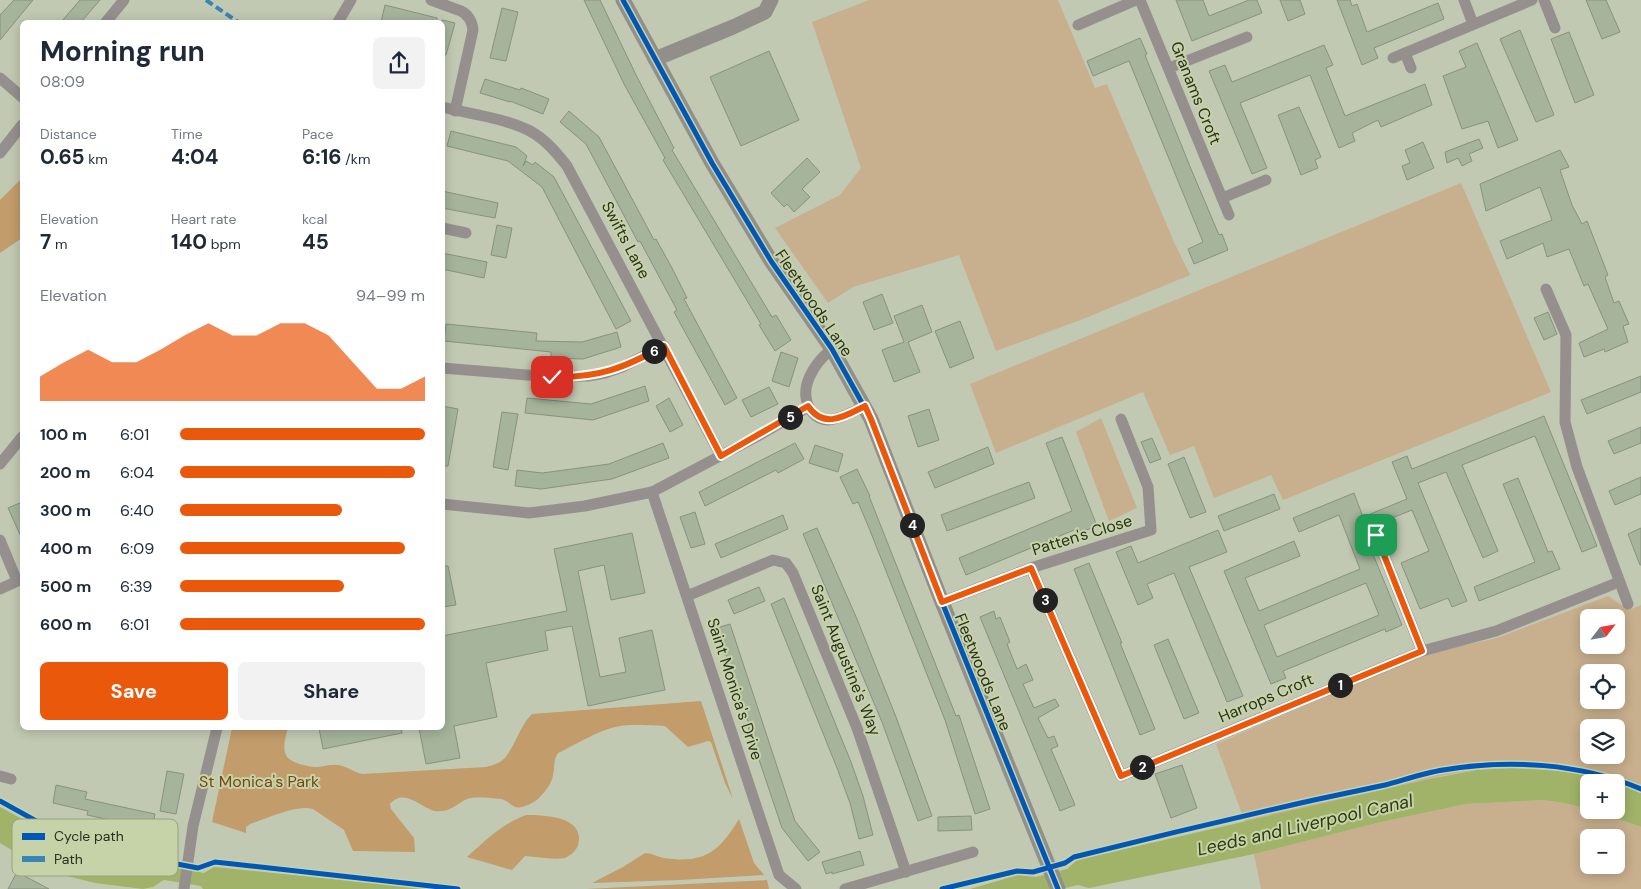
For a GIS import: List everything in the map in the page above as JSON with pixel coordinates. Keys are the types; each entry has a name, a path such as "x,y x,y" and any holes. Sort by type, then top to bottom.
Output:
{"street":[{"path":"108,20 124,0"},
{"path":"339,20 350,0"},
{"path":"430,0 461,11 466,14 472,24 473,30 456,110"},
{"name":"Fleetwoods Lane","path":"623,0 712,163 770,261 832,349 865,406 1058,889"},
{"path":"655,59 765,12 771,0"},
{"name":"Granams Croft","path":"1078,24 1138,0 1169,68 1229,215"},
{"path":"1464,0 1474,24"},
{"path":"1393,58 1532,0"},
{"path":"1544,0 1555,28"},
{"path":"1169,68 1247,37"},
{"path":"1405,54 1411,68"},
{"path":"0,78 20,95"},
{"name":"Swifts Lane","path":"445,108 516,125 537,136 558,154 575,178 721,456"},
{"path":"0,153 20,128"},
{"path":"1222,198 1266,180"},
{"path":"445,229 466,233"},
{"path":"1546,288 1566,335 1566,422 1577,467 1628,604"},
{"path":"445,368 552,377 579,377 605,373 622,367 664,346"},
{"path":"832,349 813,368 806,390 808,406 814,415 820,419 827,420 835,419 865,406"},
{"path":"445,504 529,513 585,506 652,492 721,456 808,406"},
{"name":"Patten's Close","path":"942,602 1031,568 1151,530 1148,487 1121,419"},
{"path":"0,464 20,439"},
{"name":"Saint Monica's Drive","path":"652,492 779,874 796,889"},
{"path":"1376,535 1422,651"},
{"path":"0,540 20,580 0,589"},
{"name":"Saint Augustine's Way","path":"687,596 772,560 786,563 793,573 857,728 906,872"},
{"name":"Harrops Croft","path":"1031,568 1121,776 1422,651 1496,631 1619,582"},
{"path":"184,889 193,826 217,730"},
{"path":"845,889 973,852"}],"shaded area":[{"path":"869,0 1058,0 1095,88 1107,84 1174,242 1190,275 1083,319 996,351 959,255 853,287 828,303 775,228 840,195 861,168 812,22"},
{"path":"1461,183 1551,392 1283,500 1271,475 1214,498 1194,446 1170,455 1143,392 996,453 970,384"},
{"path":"1101,418 1137,508 1109,521 1076,432"},
{"path":"1608,596 1629,610 1641,605 1641,792 1625,786 1625,774 1582,774 1541,769 1499,768 1439,777 1245,822 1216,744 1425,654 1497,638"},
{"path":"1543,800 1580,807 1580,819 1618,819 1641,827 1641,889 1261,889 1254,854 1381,822 1466,804"}],"green space":[{"path":"20,180 20,239 0,253 0,200"},
{"name":"St Monica's Park","path":"701,701 733,799 725,783 711,742 708,741 688,747 665,726 631,725 617,726 604,730 558,753 554,772 548,787 531,804 515,807 501,799 474,798 467,799 447,810 435,811 407,798 396,799 390,804 391,809 414,838 415,852 353,851 344,830 313,809 290,810 250,824 246,827 246,833 212,822 232,730 287,730 284,745 286,755 291,760 300,764 317,767 340,765 362,774 486,767 496,764 508,754 523,726 532,714"},
{"path":"526,815 552,817 570,823 576,828 579,835 576,849 565,858 550,859 525,856 512,870 467,857 502,828"},
{"path":"739,819 754,863 764,875 592,883 645,853 664,858 690,859 700,857 717,847"},
{"path":"767,880 769,889 586,889"}],"water":[{"name":"Leeds and Liverpool Canal","path":"1536,769 1580,775 1580,807 1543,800 1466,804 1381,822 1254,854 1089,888 1078,885 1061,889 970,889 1018,875 1036,877 1067,869 1077,860 1429,779 1477,770"},
{"path":"1625,786 1641,792 1641,827 1618,819 1625,819"},
{"path":"0,807 22,819 12,819 12,850 0,843"},
{"path":"214,867 429,889 203,889 201,886 164,880 153,887 143,889 95,883 67,876 178,876 178,868 204,873"}],"building":[{"path":"14,0 33,0 0,40 0,15"},
{"path":"80,0 100,0 83,20 63,20"},
{"path":"584,0 600,0 674,148 672,150 772,317 776,315 791,340 775,351 759,325 761,324 663,160 665,158 624,84"},
{"path":"1176,0 1203,0 1209,16 1249,0 1257,0 1262,13 1192,41"},
{"path":"1280,0 1300,0 1305,14 1288,21"},
{"path":"1337,0 1350,0 1352,6 1357,4 1367,32 1438,3 1444,19 1374,48 1378,58 1362,65"},
{"path":"1586,0 1606,0 1620,32 1602,39"},
{"path":"385,5 437,18 437,20 381,20"},
{"path":"502,8 518,12 506,61 490,58"},
{"path":"445,21 455,23 445,55"},
{"path":"1520,30 1554,115 1536,122 1500,39"},
{"path":"1569,32 1594,95 1575,103 1551,39"},
{"path":"1140,38 1147,54 1145,55 1191,169 1219,235 1222,234 1228,250 1194,264 1188,249 1203,242 1129,61 1093,76 1087,61"},
{"path":"1477,43 1518,140 1498,148 1488,121 1462,129 1443,76 1466,67 1459,51"},
{"path":"1324,45 1333,65 1326,68 1345,116 1425,84 1432,105 1381,127 1378,120 1352,133 1355,141 1339,148 1310,75 1240,103 1267,168 1252,174 1209,71 1225,65 1232,82"},
{"path":"769,51 799,120 741,146 710,77"},
{"path":"485,79 520,90 521,88 549,99 543,114 510,101 480,93"},
{"path":"1299,107 1321,157 1315,160 1318,168 1301,175 1278,115"},
{"path":"569,111 599,137 654,240 656,239 672,268 687,298 684,299 737,398 725,405 674,312 677,310 640,241 638,242 586,144 560,122"},
{"path":"451,131 516,147 527,156 523,166 526,161 533,165 535,162 554,177 631,321 616,329 542,187 508,161 447,146"},
{"path":"1479,139 1483,148 1469,154 1472,161 1462,166 1458,158 1447,163 1445,152"},
{"path":"1423,142 1434,168 1407,180 1402,166 1410,163 1405,150"},
{"path":"1560,150 1569,167 1560,170 1572,205 1582,224 1587,221 1608,275 1605,277 1614,303 1619,301 1629,324 1623,326 1628,342 1605,352 1604,349 1584,357 1579,343 1608,329 1588,284 1584,286 1569,249 1547,257 1543,243 1507,259 1500,241 1552,220 1540,187 1486,211 1480,184"},
{"path":"807,158 820,172 802,189 810,197 794,212 787,204 784,207 771,193"},
{"path":"445,192 498,203 495,218 445,209"},
{"path":"497,225 512,228 506,258 491,255"},
{"path":"445,254 487,262 484,278 445,270"},
{"path":"882,294 893,323 874,330 863,302"},
{"path":"922,305 932,332 908,342 920,372 894,382 882,350 904,342 894,316"},
{"path":"1548,312 1557,334 1544,340 1534,318"},
{"path":"960,321 974,358 950,368 935,331"},
{"path":"446,324 537,333 536,341 582,342 617,332 621,347 583,359 551,358 551,352 445,341"},
{"path":"781,352 798,358 789,387 772,381"},
{"path":"1641,376 1641,392 1587,414 1581,400"},
{"path":"645,386 649,401 593,420 525,413 527,398 591,404"},
{"path":"769,387 778,404 751,417 742,400"},
{"path":"669,398 683,425 670,432 656,406"},
{"path":"445,407 458,409 448,466 445,466"},
{"path":"929,409 939,440 918,447 908,416"},
{"path":"502,412 518,414 508,470 493,467"},
{"path":"1544,416 1597,546 1582,552 1535,436 1462,465 1498,551 1483,558 1446,472 1418,483 1467,601 1452,607 1448,598 1420,609 1401,563 1429,551 1412,510 1363,530 1402,625 1386,632 1385,629 1283,671 1286,678 1271,684 1224,571 1294,541 1300,556 1245,578 1259,611 1360,569 1339,515 1299,532 1293,518 1354,493 1363,517 1407,499 1392,462 1407,456 1412,469","holes":["1366,583 1379,615 1277,657 1264,625"]},
{"path":"1641,427 1641,443 1614,454 1608,441"},
{"path":"1062,437 1097,526 1081,532 1079,528 966,575 959,558 1072,511 1046,443"},
{"path":"1152,438 1161,459 1150,463 1141,442"},
{"path":"663,443 669,458 612,479 541,489 515,486 517,470 542,473 609,464"},
{"path":"795,443 804,459 778,473 776,470 705,506 699,492"},
{"path":"815,445 843,454 838,472 809,463"},
{"path":"988,447 994,464 935,488 928,472"},
{"path":"1184,457 1206,512 1190,518 1168,464"},
{"path":"857,469 870,496 956,716 959,715 990,809 975,814 945,720 869,528 858,502 853,504 840,477"},
{"path":"1641,477 1641,494 1615,505 1609,491"},
{"path":"1518,478 1548,552 1552,551 1560,569 1479,601 1474,587 1535,562 1503,484"},
{"path":"1029,482 1035,498 947,531 941,515"},
{"path":"1274,494 1280,509 1224,531 1218,516"},
{"path":"20,503 20,535 8,508"},
{"path":"695,512 705,544 691,548 680,517"},
{"path":"783,515 788,529 721,558 715,544"},
{"path":"817,528 857,619 896,717 932,816 918,821 882,722 803,534"},
{"path":"1641,528 1641,565 1640,565 1628,534"},
{"path":"1218,530 1227,552 1189,567 1243,696 1227,702 1174,573 1147,584 1153,598 1138,605 1116,552 1131,546 1138,563"},
{"path":"632,533 645,593 611,600 604,565 578,571 600,677 626,672 619,638 652,630 665,690 588,706 572,626 545,631 548,650 486,663 497,717 454,726 460,758 426,764 419,730 445,730 445,635 567,611 554,549"},
{"path":"1089,563 1155,729 1140,735 1074,569"},
{"path":"445,566 448,566 456,605 445,607"},
{"path":"759,587 765,601 734,614 728,600"},
{"path":"784,598 851,762 863,796 873,835 859,839 850,803 837,768 771,604"},
{"path":"994,611 996,619 1000,617 1010,642 1007,644 1017,669 1026,664 1033,680 1023,684 1034,708 1055,699 1059,706 1038,718 1048,738 1054,736 1058,746 1051,749 1075,805 1060,811 980,617"},
{"path":"730,624 795,821 820,852 808,861 782,828 748,727 750,727 717,628"},
{"path":"1168,639 1199,713 1184,719 1154,645"},
{"path":"319,730 401,730 402,733 323,749"},
{"path":"1182,765 1197,808 1171,818 1155,774"},
{"path":"167,771 184,774 176,814 160,811"},
{"path":"56,785 87,792 85,799 155,814 154,819 106,819 87,815 88,811 53,803"},
{"path":"971,816 972,830 938,831 938,817"},
{"path":"860,851 864,865 826,874 822,862"},
{"path":"15,876 25,876 49,889 8,889"}],"marked path":[{"path":"206,0 235,20"}],"cycle path":[{"path":"623,0 712,163 771,261 832,349 871,419 942,602 1058,889"},
{"path":"942,889 1017,871 1033,872 1065,863 1074,857 1443,770 1493,765 1519,764 1544,766 1594,774 1618,780 1641,789"},
{"path":"0,801 33,819"},
{"path":"178,864 198,868 215,862 458,889"}],"route":[{"path":"552,377 571,378 605,373 640,359 664,346 721,456 808,406 814,415 820,419 827,420 835,419 865,406 942,602 1031,568 1121,776 1422,651 1376,535"}]}
